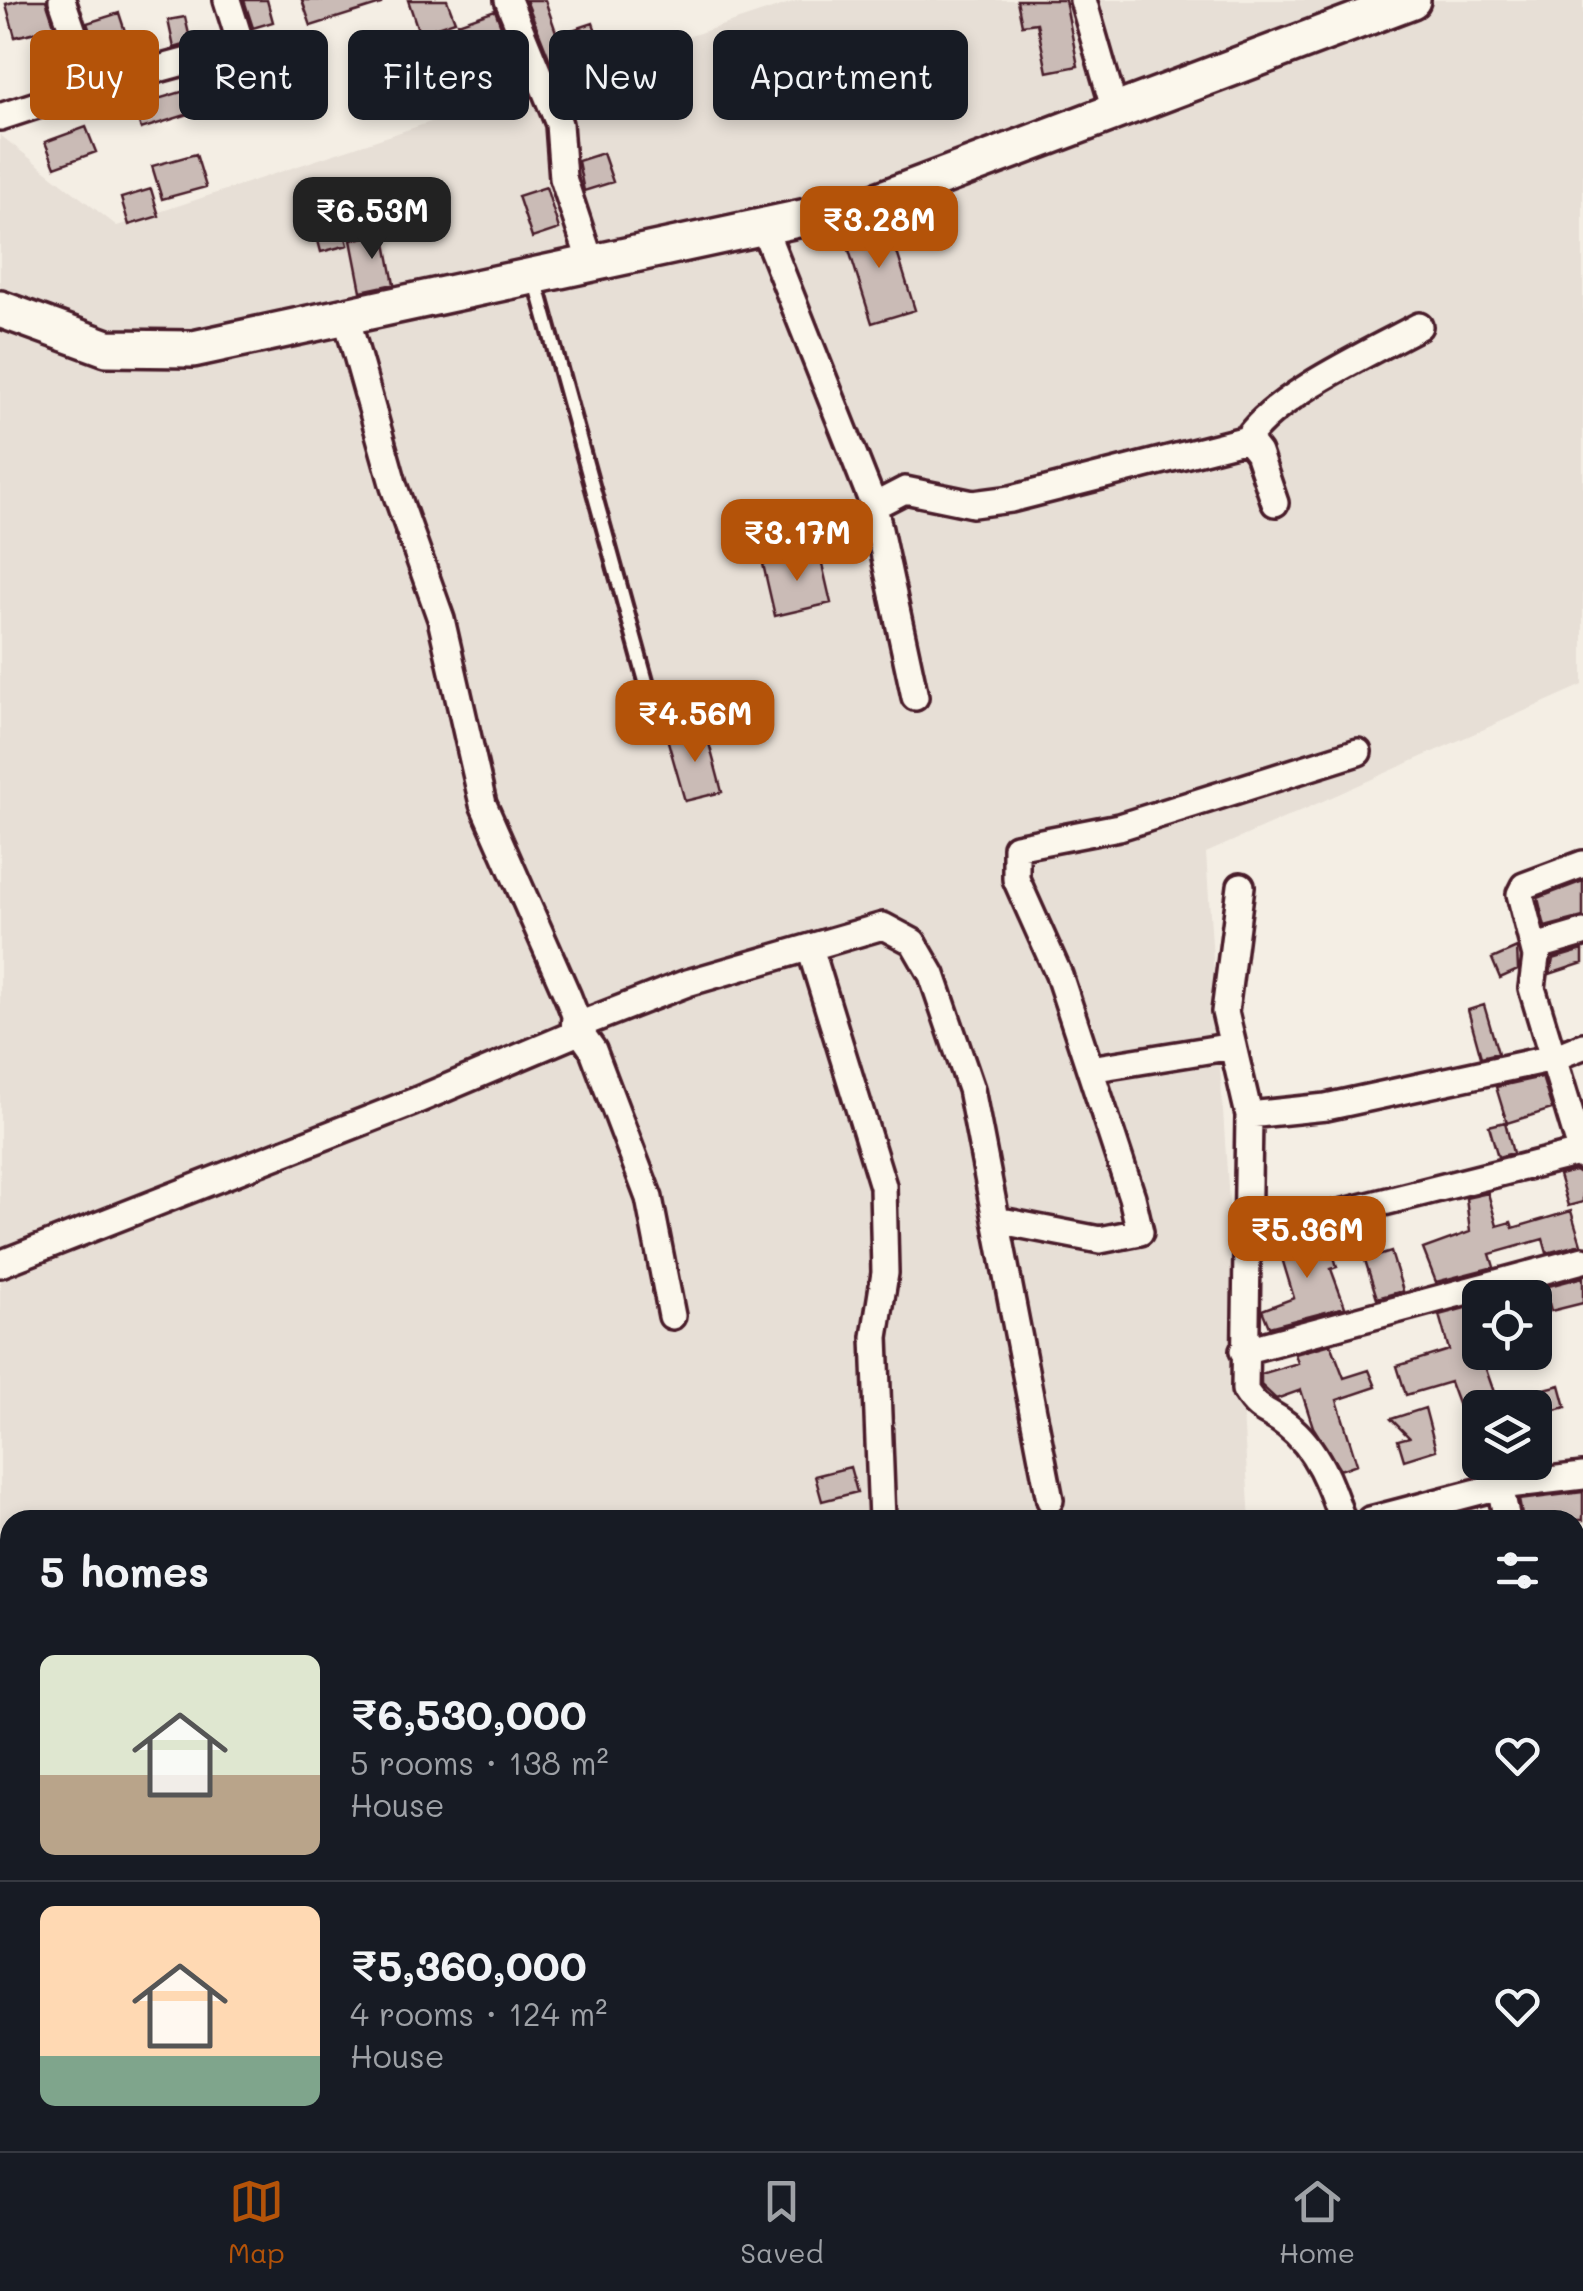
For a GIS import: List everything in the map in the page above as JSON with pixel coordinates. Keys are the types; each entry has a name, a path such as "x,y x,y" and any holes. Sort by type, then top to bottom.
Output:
{"street":[{"path":"62,0 72,30"},
{"path":"159,69 228,50 239,38 227,0"},
{"path":"508,0 559,124 563,178 591,263"},
{"path":"1083,0 1115,112"},
{"path":"0,309 107,348 193,350 763,226 872,202 1412,0"},
{"path":"0,117 30,108"},
{"path":"763,226 874,506 914,698"},
{"path":"346,316 394,488 440,618 483,804 568,998 576,1026 593,1050 649,1198 672,1316"},
{"path":"874,506 905,490 972,504 1011,499 1247,439 1257,424 1327,375 1419,326"},
{"path":"1247,439 1258,453 1275,503"},
{"path":"996,1220 1100,1240 1140,1232 1059,975 1016,880 1016,847 1119,827 1358,752"},
{"path":"1536,957 1520,901 1524,886 1583,864"},
{"path":"1241,886 1225,1012 1249,1115 1244,1390 1256,1408 1288,1426 1328,1475 1339,1510"},
{"path":"576,1026 687,983 884,926 913,942 932,975 970,1089 1050,1500"},
{"path":"1245,1237 1583,1154 1532,988 1536,957 1542,945 1583,933"},
{"path":"810,948 882,1186 885,1273 875,1337 882,1510"},
{"path":"0,1264 482,1074 568,1038 576,1026"},
{"path":"1090,1069 1233,1046"},
{"path":"1249,1115 1326,1107 1553,1058 1583,1046"},
{"path":"1244,1351 1583,1260"},
{"path":"1408,1510 1500,1486 1583,1476"},
{"path":"1500,1486 1505,1510"}],"lane":[{"path":"534,276 658,725"}],"shaded area":[{"path":"799,0 1583,0 1583,685 1206,853 1249,1510 0,1510 0,135 117,226 437,120 529,120 529,89 549,83 549,120 693,120 693,35"}],"building":[{"path":"46,0 56,30 30,30 30,33 15,37 6,4"},
{"path":"244,0 267,0 273,22 253,28"},
{"path":"302,0 380,0 381,4 311,26"},
{"path":"408,0 447,0 455,21 418,30"},
{"path":"526,0 545,0 555,30 549,30 549,58"},
{"path":"1017,0 1065,0 1078,66 1047,72 1037,23 1022,25"},
{"path":"495,10 502,29 460,30 458,23"},
{"path":"119,13 125,30 89,30 87,23"},
{"path":"185,17 188,30 179,30 179,47 174,48 168,20"},
{"path":"593,23 596,30 572,30"},
{"path":"179,93 179,117 141,129 138,120 159,120 159,99"},
{"path":"86,127 96,152 55,167 45,142"},
{"path":"603,153 613,182 584,191 578,161"},
{"path":"196,154 206,187 162,199 152,166"},
{"path":"546,187 559,229 532,238 518,196"},
{"path":"151,189 159,216 129,225 121,198"},
{"path":"335,195 348,245 321,252 308,202"},
{"path":"887,220 915,310 872,323 843,231"},
{"path":"384,233 394,284 361,291 351,240"},
{"path":"819,551 831,603 775,616 763,564"},
{"path":"705,728 722,792 685,801 667,738"},
{"path":"1583,881 1583,917 1545,927 1538,898"},
{"path":"1517,948 1518,970 1500,978 1492,959"},
{"path":"1583,950 1583,963 1550,974 1553,959"},
{"path":"1484,1005 1498,1053 1481,1057 1468,1010"},
{"path":"1542,1077 1552,1109 1507,1123 1496,1087"},
{"path":"1505,1122 1513,1153 1498,1157 1489,1126"},
{"path":"1575,1171 1583,1176 1583,1202 1568,1206 1559,1175"},
{"path":"1488,1193 1497,1226 1511,1222 1513,1228 1571,1211 1581,1244 1547,1253 1543,1239 1490,1254 1494,1267 1436,1282 1423,1249 1470,1232 1466,1198"},
{"path":"1327,1233 1337,1267 1331,1269 1345,1307 1269,1327 1262,1310 1294,1298 1278,1245"},
{"path":"1391,1252 1403,1291 1377,1298 1365,1260"},
{"path":"1583,1277 1583,1303 1552,1311 1552,1285"},
{"path":"1462,1309 1462,1370 1486,1370 1493,1390 1462,1390 1461,1412 1450,1382 1406,1395 1397,1366 1449,1350 1439,1315"},
{"path":"1331,1344 1344,1378 1369,1370 1376,1387 1337,1400 1357,1464 1340,1470 1313,1427 1301,1390 1276,1399 1261,1385 1261,1374 1298,1363 1295,1354"},
{"path":"1560,1385 1566,1407 1552,1411 1552,1390 1540,1390"},
{"path":"1425,1408 1436,1450 1404,1460 1398,1440 1409,1437 1391,1419"},
{"path":"850,1467 857,1492 822,1501 815,1476"},
{"path":"1583,1492 1583,1510 1521,1510 1519,1500"}]}
